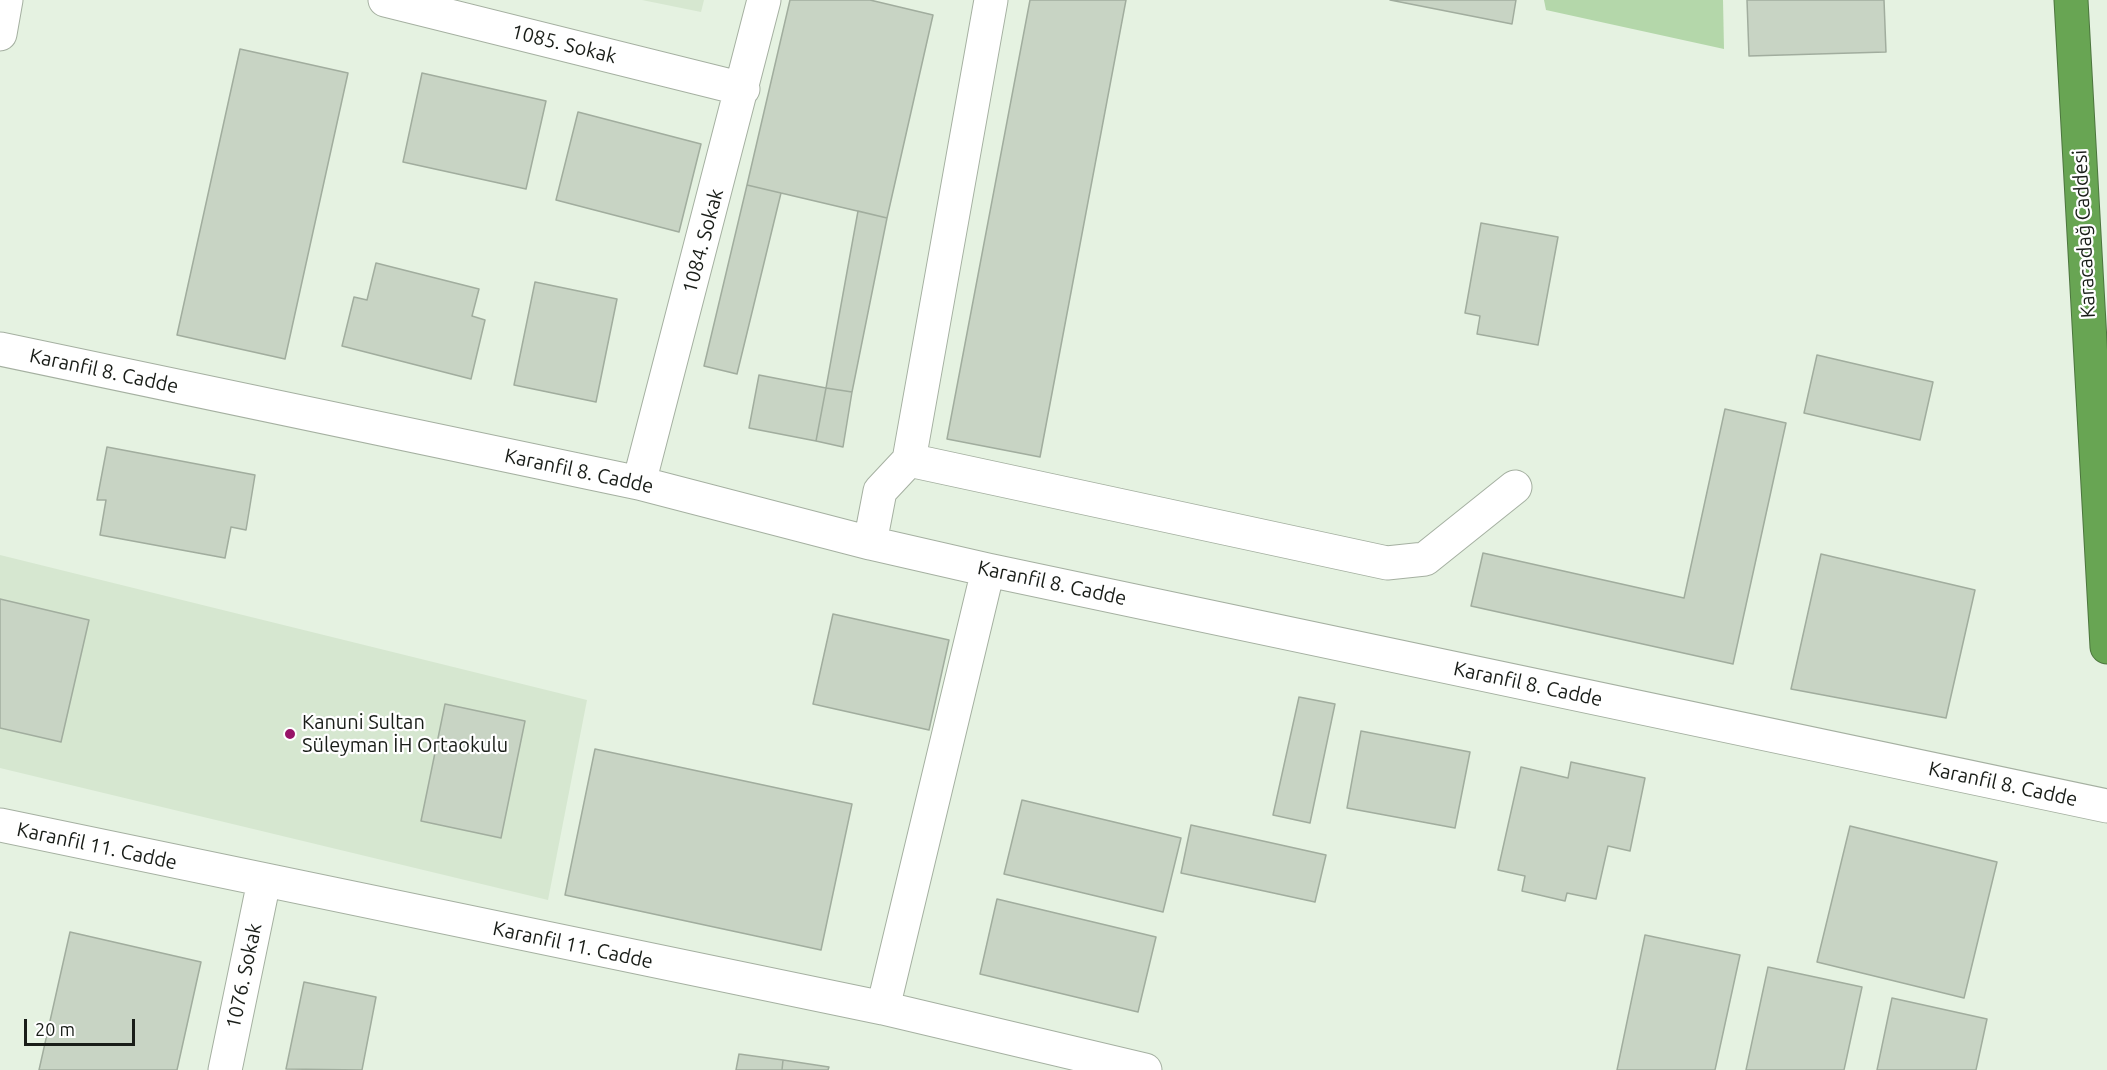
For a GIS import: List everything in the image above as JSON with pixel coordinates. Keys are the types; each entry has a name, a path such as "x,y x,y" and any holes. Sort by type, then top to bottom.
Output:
{"highway":[{"name":"Karacadağ Caddesi","path":"2071,0 2107,647"}],"street":[{"path":"0,34 6,0"},
{"name":"1085. Sokak","path":"385,0 743,89"},
{"name":"1084. Sokak","path":"639,483 765,0"},
{"path":"870,543 880,491 909,460 991,0"},
{"name":"Karanfil 8. Cadde","path":"0,349 639,483 870,543 988,570 2107,806"},
{"path":"909,460 1388,563 1425,559 1515,488"},
{"path":"883,1008 988,570"},
{"name":"Karanfil 11. Cadde","path":"0,825 264,882 883,1008 1145,1070"},
{"name":"1076. Sokak","path":"225,1070 264,882"}],"shaded area":[{"path":"642,0 704,0 701,12"},
{"name":"Kanuni Sultan Süleyman İH Ortaokulu","path":"0,555 587,700 548,900 0,768"}],"green space":[{"path":"1544,0 1723,0 1724,49 1546,10"}],"building":[{"path":"790,0 870,0 933,15 887,218 747,185"},
{"path":"1030,0 1126,0 1040,457 947,439"},
{"path":"1390,0 1516,0 1512,24"},
{"path":"1747,0 1884,0 1886,52 1749,56"},
{"path":"240,49 348,73 285,359 177,335"},
{"path":"422,73 546,101 526,189 403,162"},
{"path":"578,112 701,144 679,232 556,200"},
{"path":"747,185 781,193 737,374 704,366"},
{"path":"858,211 887,218 852,392 826,388"},
{"path":"1481,223 1558,237 1538,345 1477,334 1480,316 1465,313"},
{"path":"376,263 479,289 472,316 485,320 471,379 342,346 354,297 367,300"},
{"path":"535,282 617,299 596,402 514,385"},
{"path":"1817,355 1933,382 1920,440 1804,413"},
{"path":"759,375 826,388 816,441 749,428"},
{"path":"826,388 852,392 843,447 816,441"},
{"path":"1725,409 1786,423 1733,664 1471,606 1483,553 1684,598"},
{"path":"107,447 255,475 246,530 231,527 225,558 100,535 106,500 97,500"},
{"path":"1821,554 1975,590 1946,718 1791,689"},
{"path":"0,599 89,620 61,742 0,728"},
{"path":"833,614 949,640 929,730 813,704"},
{"path":"1299,697 1335,704 1310,823 1273,815"},
{"path":"445,704 525,721 501,838 421,821"},
{"path":"1361,731 1470,752 1455,828 1347,808"},
{"path":"595,749 852,804 821,950 565,895"},
{"path":"1571,762 1645,778 1630,851 1608,846 1596,899 1567,893 1565,901 1522,891 1525,876 1498,870 1521,767 1568,778"},
{"path":"1022,800 1181,838 1163,912 1004,874"},
{"path":"1191,825 1326,855 1315,902 1181,873"},
{"path":"1850,826 1997,862 1964,998 1817,962"},
{"path":"997,899 1156,937 1138,1012 980,974"},
{"path":"70,932 201,962 177,1070 39,1070"},
{"path":"1645,935 1740,955 1715,1070 1617,1070"},
{"path":"1768,967 1862,987 1844,1070 1746,1070"},
{"path":"304,982 376,997 362,1070 286,1069"},
{"path":"1892,998 1987,1019 1976,1070 1877,1070"},
{"path":"739,1054 783,1060 782,1070 736,1070"},
{"path":"783,1060 829,1067 828,1070 782,1070"}],"place":[{"name":"Kanuni Sultan Süleyman İH Ortaokulu","path":"290,734"}]}
